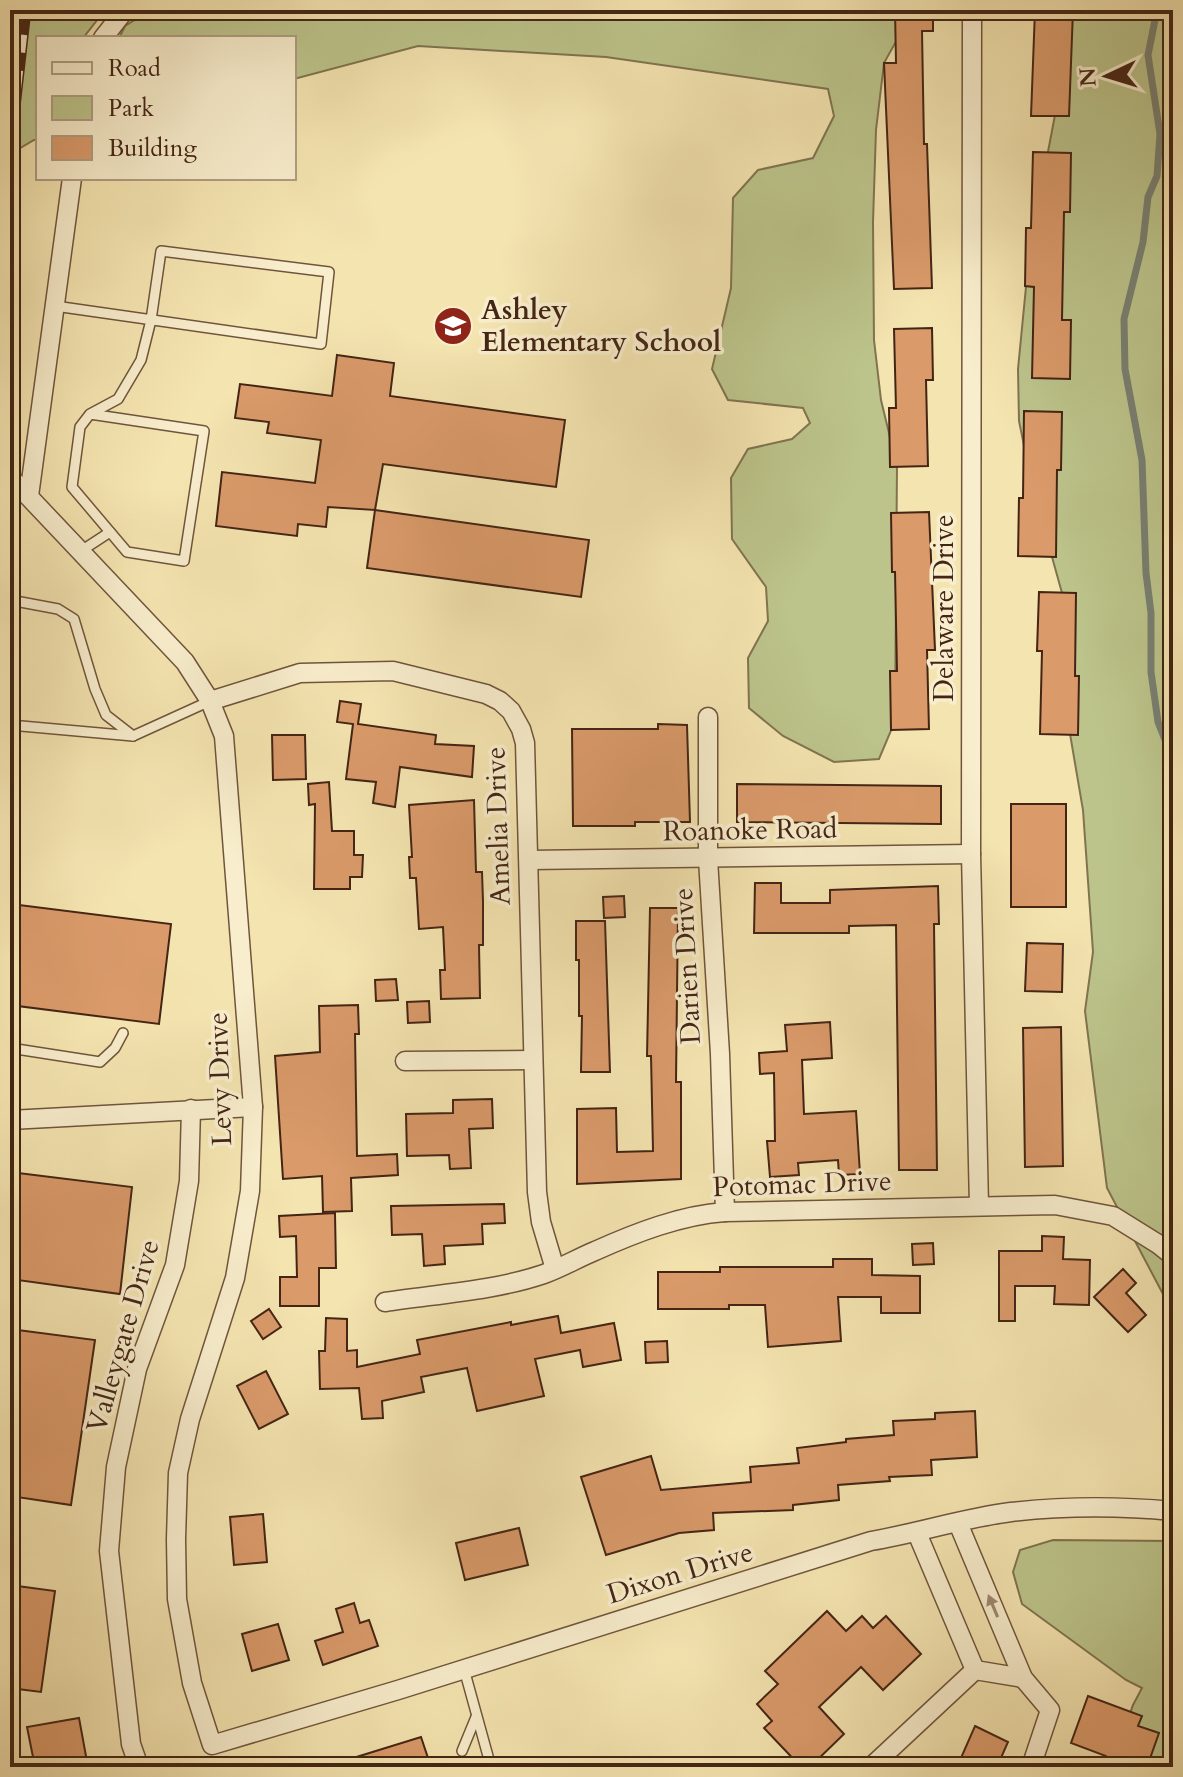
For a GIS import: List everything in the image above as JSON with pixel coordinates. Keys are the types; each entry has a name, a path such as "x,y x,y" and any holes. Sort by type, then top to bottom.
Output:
{"street":[{"path":"105,36 125,10"},
{"name":"Delaware Drive","path":"972,10 971,854 979,1206"},
{"path":"29,496 72,180"},
{"name":"Levy Drive","path":"10,477 172,646 210,701 224,736 253,1107 250,1191 235,1278 190,1419 178,1473 177,1599 192,1683 212,1745"},
{"name":"Amelia Drive","path":"210,701 300,673 393,671 486,694 511,711 525,743 537,1192 541,1222 555,1269"},
{"name":"Darien Drive","path":"708,717 708,859 720,1054 725,1212"},
{"name":"Roanoke Road","path":"530,860 971,854"},
{"path":"405,1061 533,1060"},
{"path":"10,1120 253,1107"},
{"name":"Valleygate Drive","path":"139,1767 131,1744 109,1551 116,1467 137,1369 175,1265 189,1181 191,1109"},
{"name":"Potomac Drive","path":"385,1302 512,1283 663,1225 725,1212 1055,1205 1113,1216 1173,1256"},
{"name":"Dixon Drive","path":"212,1745 871,1541 1010,1512 1085,1507 1173,1511"},
{"path":"958,1523 1023,1678 1050,1710 1031,1767"},
{"path":"917,1533 975,1670"},
{"path":"975,1670 1023,1678"},
{"path":"871,1767 975,1670"}],"lane":[{"path":"55,306 151,320 321,344 329,272 161,251 151,320 141,360 118,399 90,414 80,427 72,487 127,552 184,561 204,431 90,414"},
{"path":"81,551 110,532"},
{"path":"10,600 58,609 74,619 106,715 133,736"},
{"name":"Amelia Drive","path":"10,725 133,736 210,701"},
{"path":"10,1048 100,1062 115,1048 123,1033"},
{"path":"464,1669 491,1767"},
{"path":"462,1751 476,1717"}],"green space":[{"path":"10,10 105,10 85,36 36,36 36,140 10,154"},
{"path":"151,10 903,10 903,29 884,63 876,130 873,222 874,340 881,400 897,466 895,721 879,759 834,762 783,736 749,708 748,658 768,621 766,587 732,539 731,478 748,449 792,439 810,423 803,408 728,400 712,369 731,288 733,198 758,170 813,158 834,116 828,89 606,57 418,46 296,78 296,36 120,36 125,26"},
{"path":"1062,10 1173,10 1173,1313 1107,1188 1085,1011 1093,952 1083,810 1070,734 1062,593 1032,485 1019,421 1018,369 1030,246 1055,115"},
{"path":"1053,1540 1173,1541 1173,1767 1111,1767 1142,1688 1126,1680 1022,1604 1013,1572 1020,1550"}],"building":[{"path":"895,10 933,10 933,31 922,31 932,288 894,289 884,63 896,63"},
{"path":"1035,10 1073,10 1069,116 1031,116"},
{"path":"1033,152 1071,153 1070,212 1064,212 1062,320 1071,320 1070,379 1032,378 1034,287 1025,286 1026,228 1031,228"},
{"path":"932,328 933,380 926,380 928,466 890,467 889,408 896,408 894,329"},
{"path":"337,355 394,363 390,396 565,420 556,487 383,464 375,510 328,507 326,527 298,524 297,536 216,526 222,472 315,483 321,440 267,433 269,422 235,418 240,384 332,396"},
{"path":"1024,411 1062,412 1061,470 1057,470 1056,557 1018,556 1019,498 1023,498"},
{"path":"375,510 589,540 581,597 367,568"},
{"path":"929,512 935,650 927,650 929,729 891,730 890,671 897,671 891,513"},
{"path":"1039,592 1076,593 1078,735 1040,734 1042,651 1037,651"},
{"path":"340,701 361,704 358,724 436,735 435,744 474,746 472,777 400,767 395,807 373,803 376,782 346,779 353,724 337,722"},
{"path":"658,724 687,725 690,822 573,826 572,729 658,729"},
{"path":"272,735 305,735 306,779 273,780"},
{"path":"329,782 332,831 354,831 354,855 363,855 362,877 350,877 350,889 314,889 315,804 309,805 308,784"},
{"path":"737,784 941,786 941,824 737,822"},
{"path":"474,800 476,872 482,872 483,901 483,945 479,945 480,998 441,999 440,970 445,970 443,927 419,929 416,878 410,878 409,805"},
{"path":"1011,804 1066,804 1066,907 1011,907"},
{"path":"755,883 781,883 781,903 830,903 830,890 938,886 939,924 934,924 937,1170 899,1170 896,925 849,926 849,933 754,933"},
{"path":"624,896 625,917 604,918 603,897"},
{"path":"19,905 171,924 159,1024 10,1005 10,977"},
{"path":"650,908 678,908 676,1082 681,1082 681,1179 577,1184 577,1109 616,1108 617,1152 653,1151 651,1056 647,1056"},
{"path":"576,921 605,921 610,1072 581,1072 582,1016 579,1016"},
{"path":"1027,943 1063,944 1062,992 1025,991"},
{"path":"396,979 398,1000 376,1001 375,980"},
{"path":"429,1001 430,1022 408,1023 407,1002"},
{"path":"358,1005 359,1034 355,1034 357,1156 397,1154 398,1175 351,1178 352,1211 323,1212 322,1176 283,1179 275,1056 320,1052 319,1006"},
{"path":"830,1022 832,1058 802,1060 804,1114 856,1111 860,1174 839,1175 838,1160 798,1163 799,1175 770,1177 767,1141 775,1141 774,1073 760,1074 759,1053 787,1051 785,1025"},
{"path":"1061,1027 1063,1166 1025,1167 1023,1028"},
{"path":"492,1099 493,1128 469,1129 471,1168 450,1169 449,1155 407,1156 406,1114 453,1113 453,1100"},
{"path":"10,1172 132,1187 120,1294 10,1279"},
{"path":"504,1204 505,1223 482,1224 483,1244 444,1246 445,1264 424,1266 422,1234 392,1235 391,1206"},
{"path":"335,1213 336,1268 319,1268 319,1306 280,1306 280,1277 297,1277 296,1236 280,1237 279,1216"},
{"path":"1042,1236 1064,1237 1063,1259 1090,1260 1089,1305 1054,1304 1055,1286 1015,1286 1015,1321 999,1321 999,1251 1042,1251"},
{"path":"933,1243 934,1264 913,1265 912,1244"},
{"path":"833,1259 872,1259 872,1275 920,1276 920,1313 881,1313 881,1297 838,1297 841,1341 768,1347 765,1305 729,1305 729,1309 658,1309 658,1272 720,1272 720,1267 833,1267"},
{"path":"1123,1269 1136,1283 1126,1293 1146,1315 1128,1332 1094,1297"},
{"path":"269,1309 281,1327 263,1339 251,1321"},
{"path":"558,1316 561,1333 614,1323 621,1360 583,1367 580,1350 535,1359 544,1396 477,1411 467,1368 421,1377 424,1392 382,1401 383,1418 362,1419 359,1388 320,1389 319,1351 325,1351 326,1318 347,1319 347,1351 357,1350 357,1367 420,1354 417,1340"},
{"path":"10,1329 95,1340 71,1505 10,1496"},
{"path":"667,1341 668,1362 646,1363 645,1342"},
{"path":"266,1371 288,1414 259,1429 237,1386"},
{"path":"975,1411 977,1457 931,1460 932,1475 889,1477 890,1481 838,1485 839,1500 793,1505 793,1510 713,1513 714,1530 679,1533 606,1555 581,1477 651,1456 661,1490 751,1482 750,1467 799,1463 797,1448 846,1442 846,1439 894,1435 893,1421 935,1419 935,1413"},
{"path":"263,1514 267,1562 234,1565 230,1517"},
{"path":"519,1528 528,1565 465,1580 456,1543"},
{"path":"10,1585 55,1591 41,1692 10,1688"},
{"path":"354,1603 360,1623 369,1620 378,1646 323,1665 315,1641 343,1632 336,1609"},
{"path":"827,1611 846,1631 862,1616 873,1628 886,1616 921,1654 883,1690 861,1667 819,1707 844,1734 810,1767 801,1767 764,1728 772,1721 757,1704 778,1684 765,1671"},
{"path":"278,1624 289,1660 252,1671 242,1634"},
{"path":"1088,1696 1142,1716 1138,1726 1159,1733 1147,1767 1103,1767 1106,1756 1071,1743"},
{"path":"79,1718 88,1767 35,1767 27,1727"},
{"path":"975,1726 1008,1742 997,1767 957,1767"},
{"path":"421,1737 431,1767 338,1767 337,1763"}],"waterway":[{"path":"1157,10 1148,55 1160,134 1157,176 1148,197 1143,242 1124,319 1125,369 1142,460 1146,573 1151,613 1151,672 1158,722 1173,760"}],"railway":[{"path":"10,160 27,10"}],"place":[{"name":"Ashley Elementary School","path":"453,326"}]}
